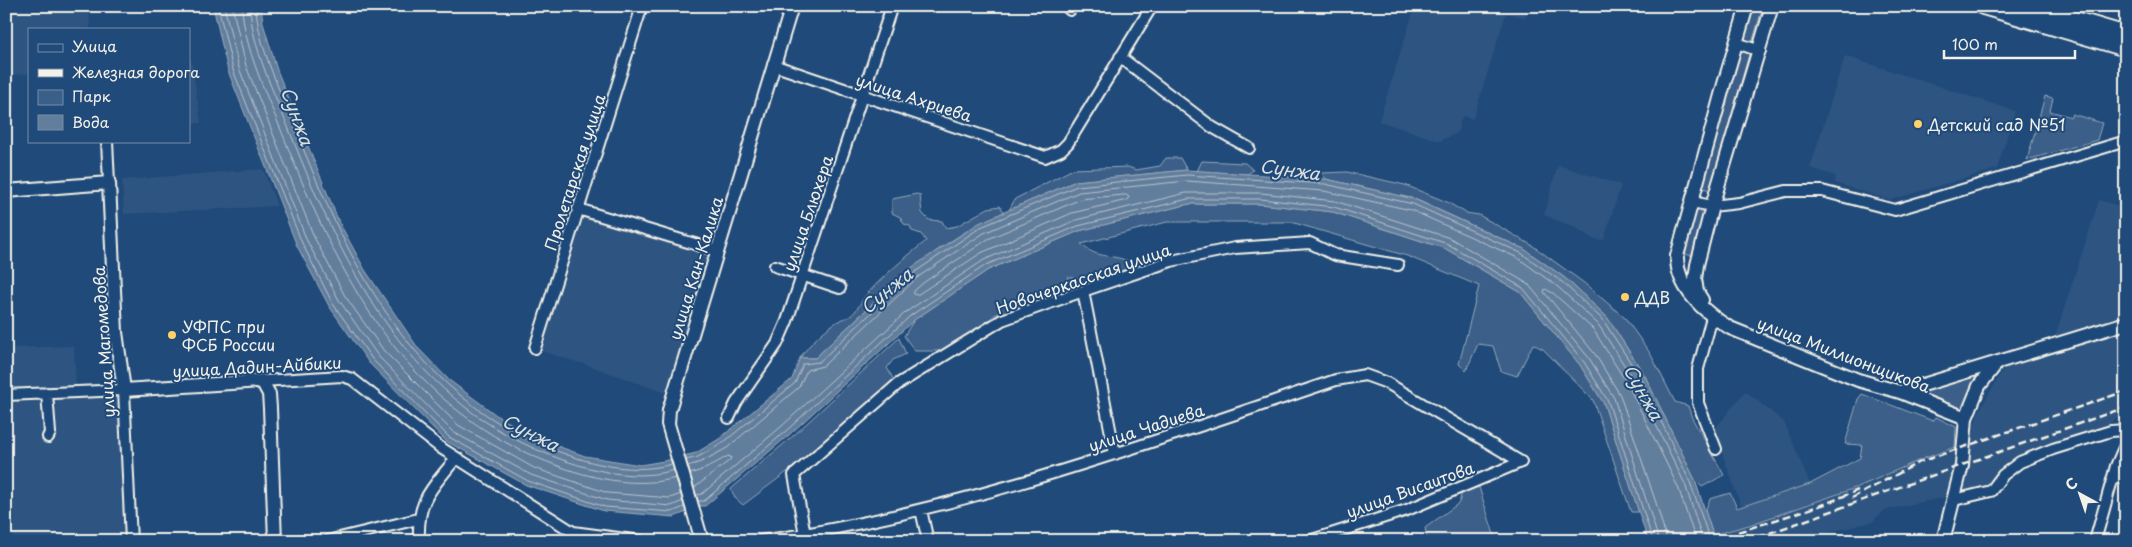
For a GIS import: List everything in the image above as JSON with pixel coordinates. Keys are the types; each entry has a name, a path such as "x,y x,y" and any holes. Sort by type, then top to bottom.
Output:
{"main road":[{"path":"1983,6 2126,48"},
{"path":"2028,6 2126,35"}],"street":[{"name":"Пролетарская улица","path":"535,348 642,6"},
{"name":"улица Кан-Калика","path":"702,541 668,424 672,397 792,6"},
{"name":"улица Блюхера","path":"729,418 736,403 778,344 892,6"},
{"path":"1152,6 1120,57 1212,127 1249,148"},
{"path":"1712,318 1689,292 1677,266 1677,256 1747,6"},
{"path":"1716,449 1698,403 1698,369 1712,318 1697,292 1695,279 1712,206 1772,6"},
{"path":"1736,44 1760,51"},
{"name":"улица Ахриева","path":"773,65 862,97 1045,157 1061,150 1068,143 1120,57"},
{"path":"1692,202 1712,206 1739,203 1786,191 1822,191 1895,210 2126,141"},
{"name":"улица Магомедова","path":"107,142 116,332 124,390 131,541"},
{"path":"6,190 110,183"},
{"path":"578,209 718,251"},
{"name":"Новочеркасская улица","path":"806,538 794,475 898,384 1002,320 1171,261 1236,248 1310,243 1335,254 1398,265"},
{"path":"1677,256 1697,265"},
{"path":"775,266 840,288"},
{"path":"1083,291 1115,454"},
{"name":"улица Миллионщикова","path":"1712,318 1730,328 1858,380 1900,392 1966,418"},
{"path":"1900,392 2126,323"},
{"path":"1943,541 1964,453 1966,418 1979,386 1996,364"},
{"name":"улица Чадиева","path":"760,541 806,538 921,510 1115,454 1336,380 1365,375 1387,383 1521,462"},
{"name":"улица Дадин-Айбики","path":"6,395 124,390 342,376 352,379 441,448 573,536 641,541"},
{"path":"262,381 269,394 275,541"},
{"path":"47,393 50,433 48,437"},
{"path":"1954,500 1991,491 2003,475 2020,462 2053,449 2111,431 2126,430"},
{"path":"2095,541 2126,443"},
{"path":"419,541 418,519 425,498 456,458"},
{"name":"улица Висаитова","path":"1308,541 1407,510 1521,462"},
{"path":"2114,476 2126,479"},
{"path":"921,510 928,541"},
{"path":"327,541 418,519"}],"shaded area":[{"path":"6,6 89,6 90,28 28,28 28,74 6,75"},
{"path":"1415,6 1529,6 1525,18 1506,13 1473,119 1462,116 1457,133 1440,141 1379,121"},
{"name":"Детский сад №51","path":"1845,56 2015,111 1997,169 1890,200 1835,183 1836,176 1810,168"},
{"path":"191,59 201,123 190,124"},
{"path":"1558,165 1621,185 1604,240 1593,239 1578,229 1544,215"},
{"path":"263,169 277,206 124,214 122,180"},
{"path":"2099,200 2126,208 2126,313 2084,330 2055,337"},
{"path":"585,214 711,254 666,393 541,351"},
{"path":"2126,330 2126,415 2113,420 2108,427 2017,459 1988,488 1885,510 1872,522 1830,532 1804,541 1715,541 1713,535 1749,525 1970,442 1978,413 2001,373 2010,364"},
{"path":"74,346 76,388 122,387 126,541 6,541 6,392 11,391 11,348"},
{"path":"1745,391 1784,422 1810,484 1741,506 1714,430"}],"green space":[{"path":"1753,6 1763,6 1752,43 1743,41"},
{"path":"1741,51 1749,54 1711,190 1702,188"},
{"path":"2045,96 2053,98 2050,111 2071,117 2072,114 2102,123 2097,140 2027,160"},
{"path":"1166,158 1180,158 1187,170 1076,181 1009,210 1015,199 1073,169 1128,167 1136,170 1160,166"},
{"path":"1202,161 1245,163 1253,170 1248,174 1197,171"},
{"path":"1347,172 1405,185 1447,202 1466,213 1479,215 1533,246 1584,283 1625,318 1650,353 1675,402 1688,406 1692,418 1724,475 1702,487 1695,480 1645,376 1607,317 1565,278 1524,249 1415,199 1326,179 1322,173"},
{"path":"920,195 922,213 929,220 942,221 946,228 957,226 988,208 1000,206 1004,212 977,225 927,258 881,297 815,358 800,358 824,331 836,322 852,315 881,279 926,241 921,234 912,231 910,226 904,224 900,217 892,213 892,199"},
{"path":"1189,204 1261,204 1333,212 1446,249 1520,292 1580,365 1604,404 1639,512 1631,512 1593,400 1543,349 1533,344 1517,376 1501,371 1493,346 1478,344 1466,371 1459,364 1479,286 1407,256 1291,222 1167,222 1081,244 1094,253 1128,261 1136,265 1099,280 1068,277 1062,294 1019,309 996,314 976,330 943,351 915,351 904,336 914,320 988,270 1079,231"},
{"path":"1696,211 1705,213 1693,256 1684,254"},
{"path":"899,338 906,354 893,360 887,368 895,382 799,463 743,505 735,498 731,489 793,436"},
{"path":"1996,364 1966,418 1900,392"},
{"path":"1862,394 1933,421 1936,417 1956,427 1955,447 1858,487 1749,525 1713,535 1705,511 1710,499 1730,493 1737,508 1810,484 1860,458 1862,445 1845,444 1858,399"},
{"path":"1479,487 1496,541 1432,541 1427,538 1425,528 1459,503 1462,492"}],"water":[{"name":"Сунжа","path":"213,6 261,6 263,23 277,70 339,222 365,270 418,348 449,380 499,417 546,442 585,456 640,465 696,453 719,439 792,379 800,358 815,358 911,268 979,223 1076,181 1187,170 1326,179 1414,199 1524,249 1565,278 1607,317 1645,376 1695,480 1715,541 1648,541 1604,404 1580,365 1520,292 1446,249 1333,212 1260,204 1189,204 1079,231 988,270 914,320 789,435 705,506 674,517 604,511 526,485 446,441 369,363 329,306 297,246 228,71"}],"railway":[{"path":"1852,498 1920,462 2126,391"},
{"path":"1747,541 2126,407"},
{"path":"1738,532 1825,504 1858,490"}],"place":[{"name":"Детский сад №51","path":"1918,124"},
{"name":"ДДВ","path":"1625,297"},
{"name":"УФПС при ФСБ России","path":"172,335"}]}
